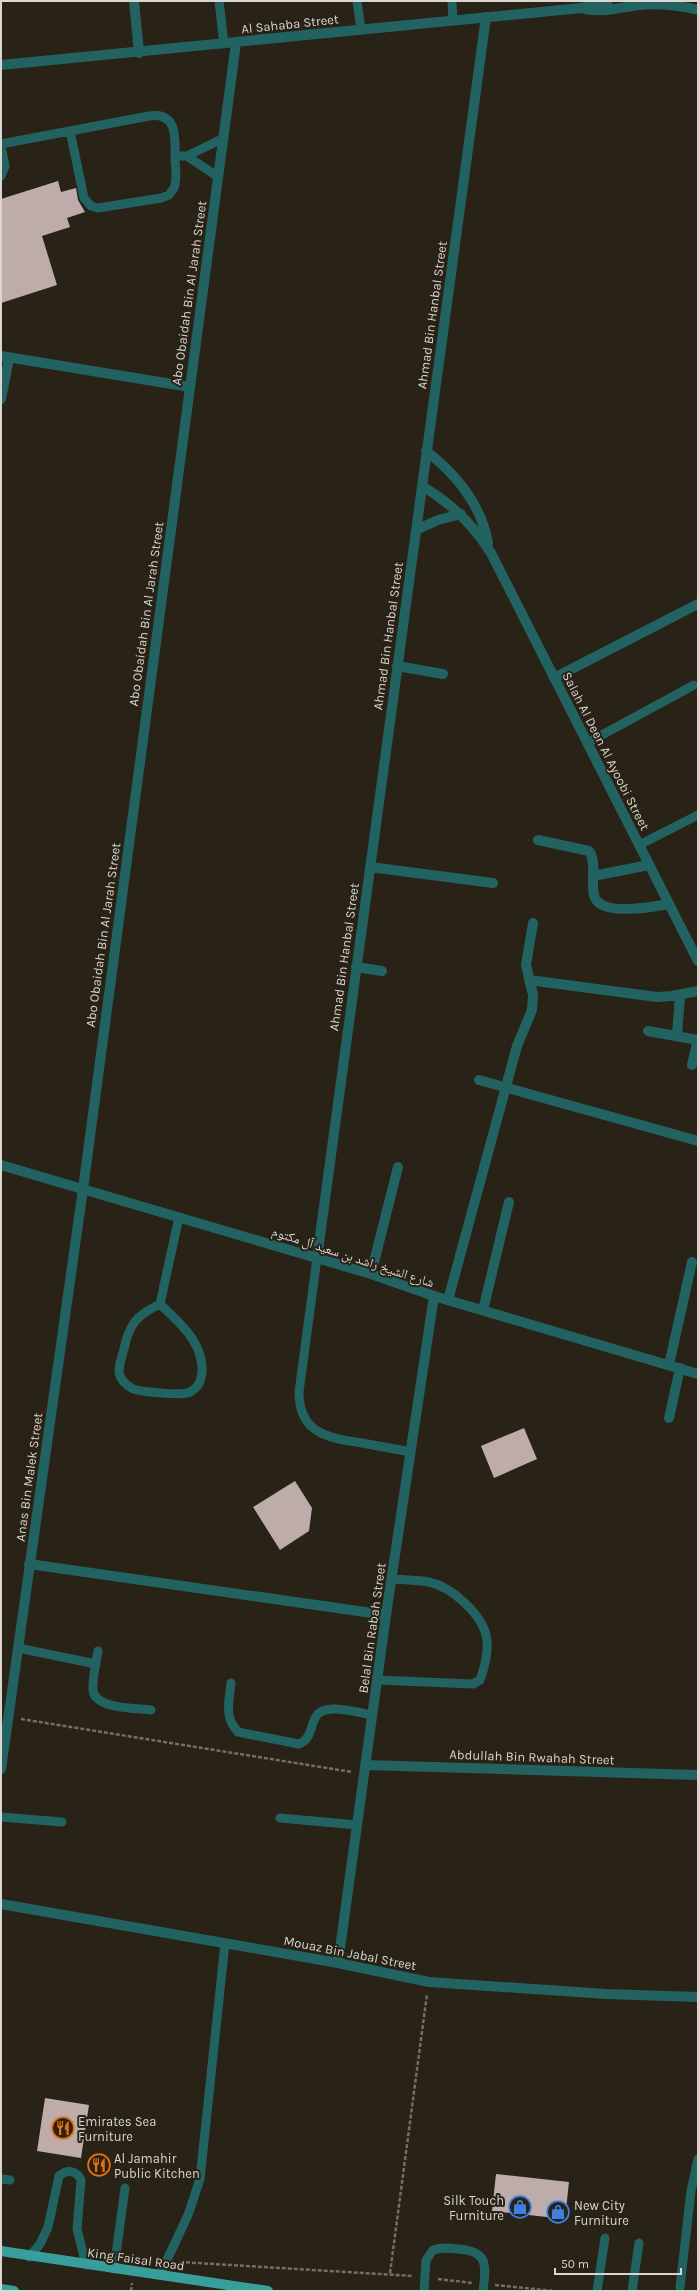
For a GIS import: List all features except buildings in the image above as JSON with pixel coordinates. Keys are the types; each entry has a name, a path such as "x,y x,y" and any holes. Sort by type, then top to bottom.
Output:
{"main road":[{"name":"King Faisal Road","path":"1,2251 30,2257 268,2291"},
{"path":"1,2289 14,2291"}],"street":[{"path":"134,1 139,53"},
{"name":"Al Sahaba Street","path":"1,65 139,53 581,8 608,1"},
{"name":"Al Sahaba Street","path":"581,8 601,11 661,4 698,10"},
{"name":"Ahmad Bin Hanbal Street","path":"316,1258 486,17"},
{"name":"Abo Obaidah Bin Al Jarah Street","path":"82,1189 236,43"},
{"path":"1,399 5,357 190,387"},
{"name":"Salah Al Deen Al Ayoobi Street","path":"426,451 447,469 468,496 484,526 490,553"},
{"name":"Salah Al Deen Al Ayoobi Street","path":"422,486 461,514 479,535 490,553 698,961"},
{"path":"416,530 438,520 461,514"},
{"path":"554,678 698,604"},
{"path":"397,666 443,674"},
{"path":"538,840 588,851 593,858 594,897 604,906 634,909 669,904"},
{"path":"593,876 649,865"},
{"path":"370,867 492,883"},
{"path":"448,1300 507,1088 516,1046 532,1010 533,995 526,965 533,923"},
{"path":"356,967 382,971"},
{"path":"529,980 657,996 680,995 698,991"},
{"path":"677,1036 680,995"},
{"path":"648,1031 698,1039 692,1064"},
{"path":"479,1080 698,1141"},
{"name":"شارع الشيخ راشد بن سعيد آل مكتوم","path":"1,1165 372,1274 434,1296 698,1374"},
{"path":"372,1274 398,1167"},
{"name":"Anas Bin Malek Street","path":"1,1769 82,1189"},
{"path":"483,1310 509,1202"},
{"path":"670,1365 692,1262"},
{"name":"Belal Bin Rabah Street","path":"338,1963 386,1615 434,1296"},
{"path":"670,1418 680,1368"},
{"path":"30,1564 386,1615"},
{"name":"Abdullah Bin Rwahah Street","path":"365,1770 698,1775"},
{"name":"Mouaz Bin Jabal Street","path":"1,1904 338,1963 429,1982 606,1994 698,1997"}],"lane":[{"path":"220,1 224,44"},
{"path":"357,1 361,30"},
{"path":"452,1 454,21"},
{"path":"1,176 5,166 1,145 70,131 158,116 168,120 173,127 176,184 169,195 94,207 88,204 84,198 70,131"},
{"path":"175,156 187,156 224,138"},
{"path":"187,156 218,177"},
{"path":"587,743 694,685"},
{"path":"639,845 698,815"},
{"path":"160,1304 179,1217"},
{"path":"316,1258 299,1392 303,1414 312,1427 331,1438 411,1452"},
{"path":"160,1304 193,1338 199,1351 202,1377 197,1386 190,1392 182,1394 134,1389 126,1385 120,1376 119,1370 127,1333 143,1312 160,1304"},
{"path":"377,1680 472,1684 480,1680 483,1672 487,1641 483,1627 474,1613 456,1593 430,1582 392,1579"},
{"path":"18,1648 96,1664"},
{"path":"98,1651 93,1691 96,1699 104,1704 151,1710"},
{"path":"231,1684 228,1713 231,1725 238,1732 299,1744 306,1742 310,1736 311,1725 316,1716 323,1711 332,1709 372,1716"},
{"path":"1,1817 62,1822"},
{"path":"280,1818 357,1825"},
{"path":"160,2275 188,2215 200,2179 225,1943"},
{"path":"680,2287 691,2191 698,2159"},
{"path":"30,2257 40,2244 48,2227 59,2176 67,2171 71,2171 76,2172 81,2180 77,2229 86,2265"},
{"path":"114,2269 125,2188"},
{"path":"597,2291 605,2238"},
{"path":"632,2291 639,2244"},
{"path":"424,2291 426,2260 434,2250 446,2248 475,2252 484,2261 484,2287"}],"path":[{"path":"8,1716 365,1770"},
{"path":"390,2273 429,1982"},
{"path":"166,2262 390,2273 484,2287 554,2291"}],"place":[{"name":"Emirates Sea Furniture","path":"63,2128"},
{"name":"Al Jamahir Public Kitchen","path":"99,2165"},
{"name":"Silk Touch Furniture","path":"520,2207"},
{"name":"New City Furniture","path":"558,2212"}]}
